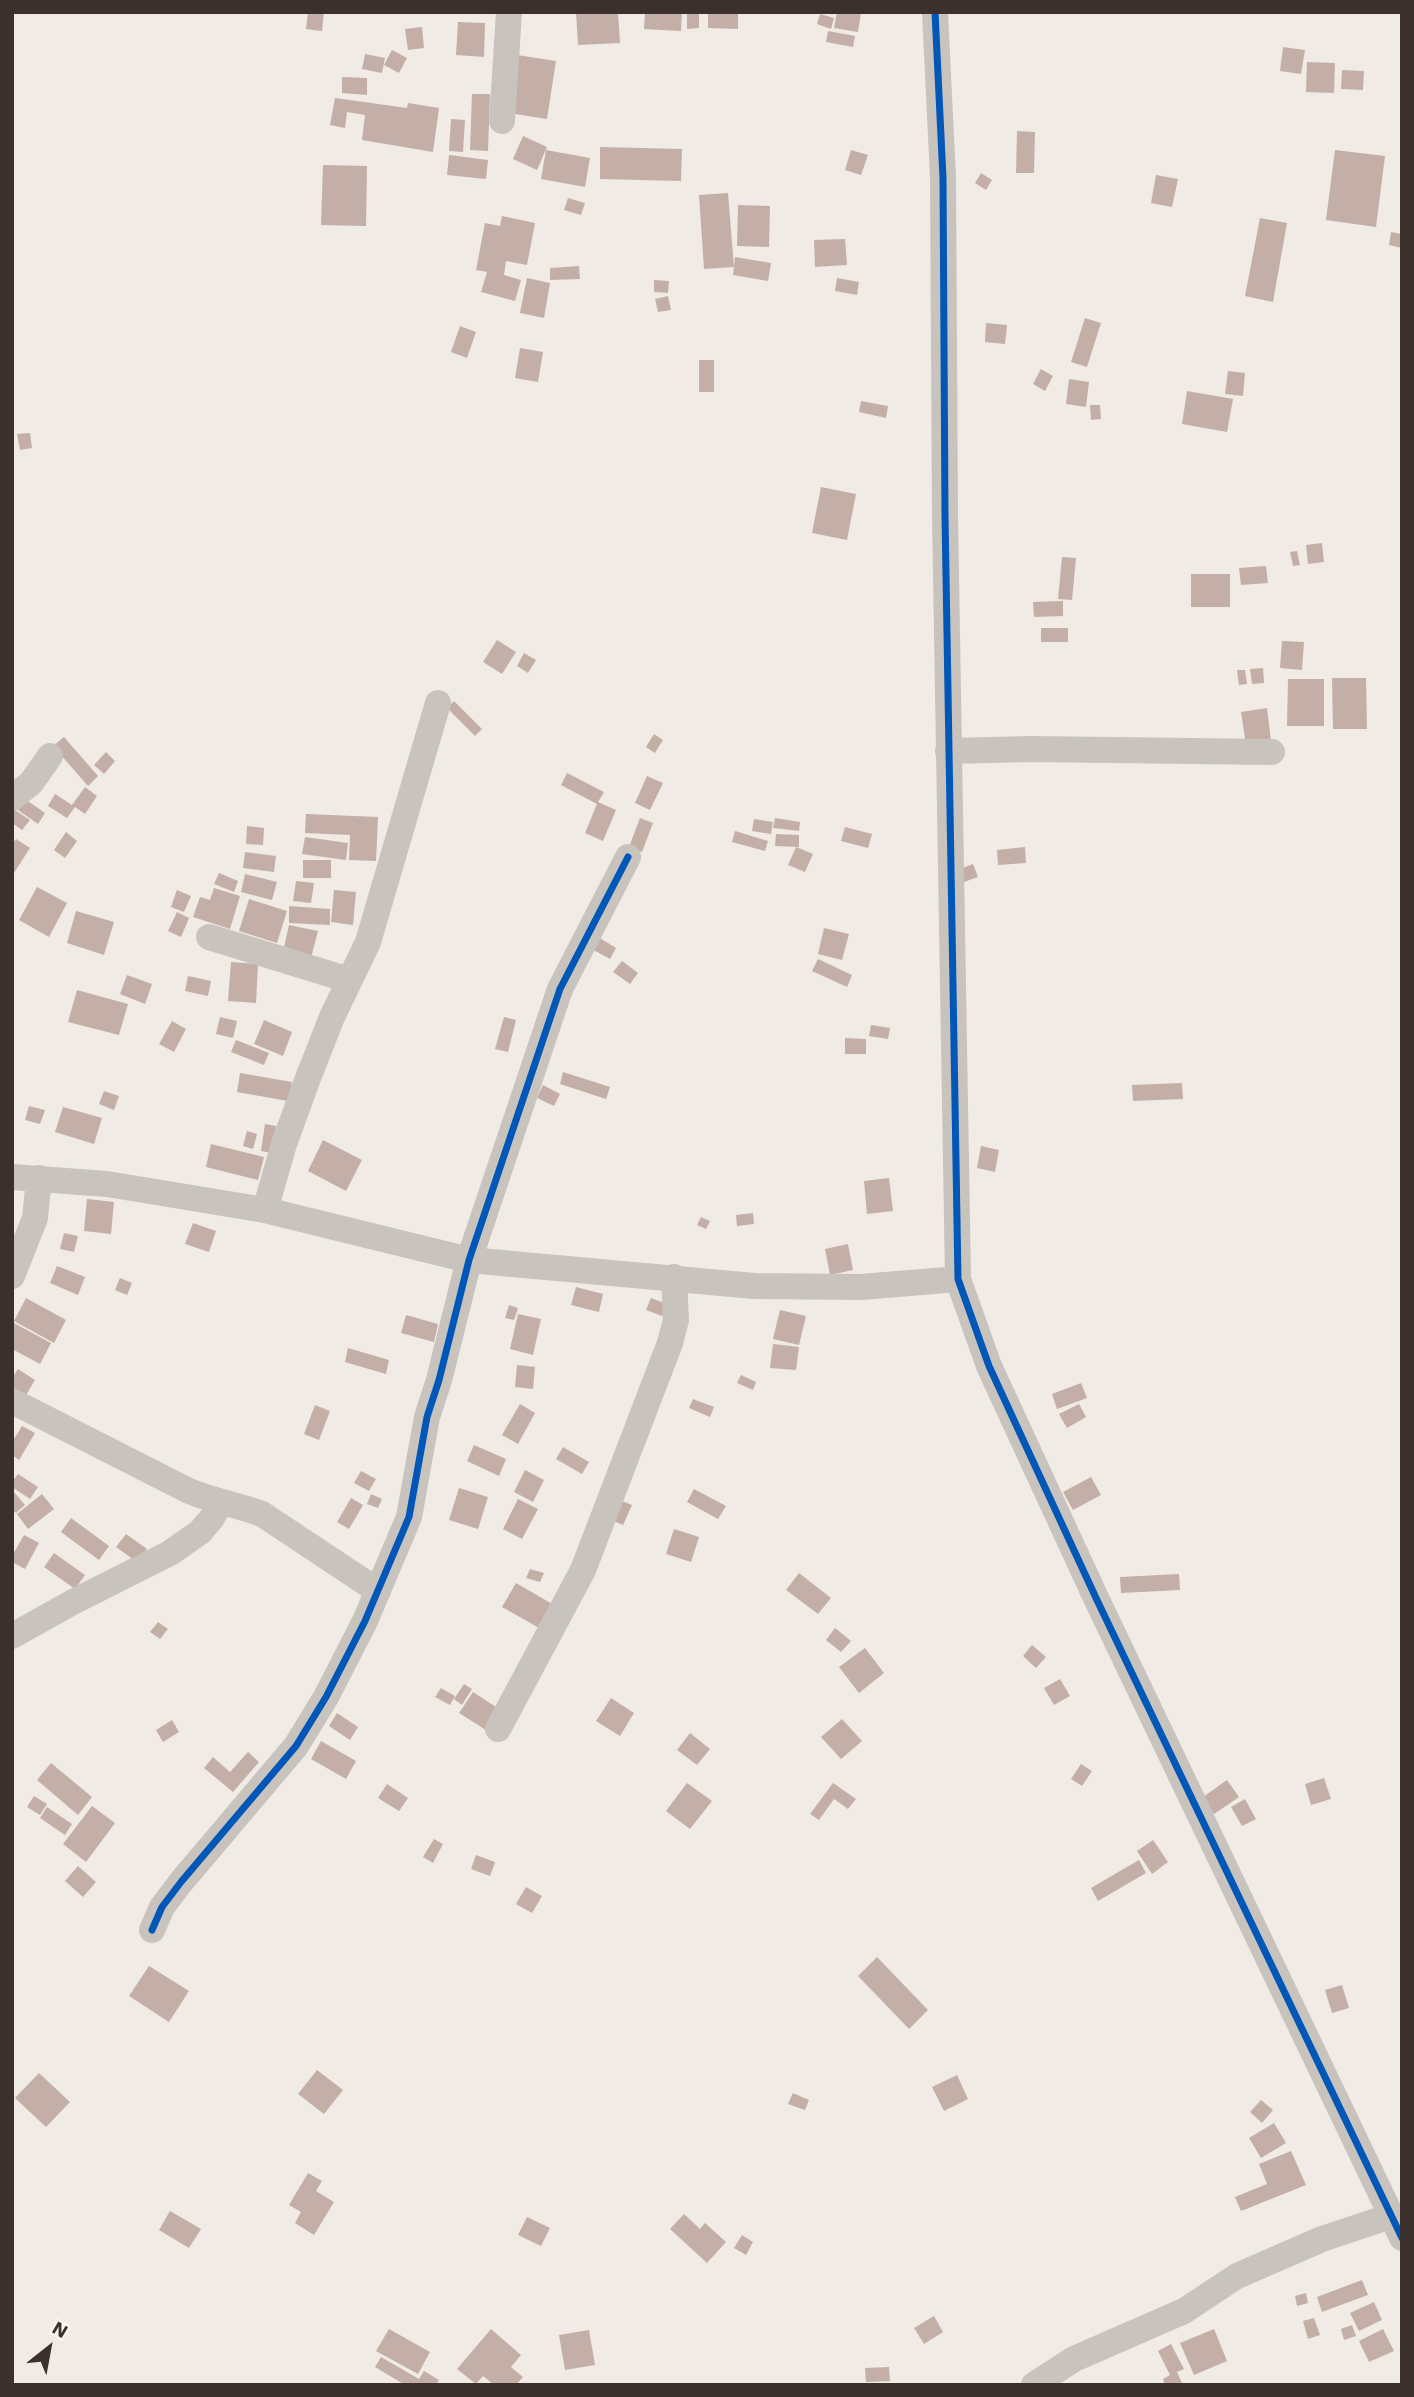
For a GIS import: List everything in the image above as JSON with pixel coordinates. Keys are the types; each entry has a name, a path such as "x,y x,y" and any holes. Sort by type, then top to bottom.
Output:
{"street":[{"path":"502,121 509,12"},
{"path":"935,12 943,178 948,751 958,1279 989,1366 1096,1598 1396,2227 1322,2239 1237,2276 1184,2311 1074,2359 1034,2385"},
{"path":"265,1210 284,1144 332,1017 368,942 438,703"},
{"path":"948,751 1031,749 1272,752"},
{"path":"12,798 31,783 50,756"},
{"path":"152,1930 162,1906 180,1882 296,1746 326,1697 378,1591 409,1517 427,1417 469,1260 560,989 628,857"},
{"path":"209,937 349,980"},
{"path":"12,1177 107,1184 265,1210 469,1260 754,1286 861,1287 958,1279"},
{"path":"12,1276 35,1218 39,1178"},
{"path":"498,1730 583,1570 609,1506 670,1343 676,1320 674,1278"},
{"path":"12,1401 189,1491 220,1503 262,1514 378,1591"},
{"path":"12,1636 170,1553 200,1532 220,1503"}],"building":[{"path":"308,12 324,12 322,31 306,29"},
{"path":"576,12 618,12 620,43 578,45"},
{"path":"645,12 682,12 681,31 644,29"},
{"path":"687,12 699,12 699,28 687,29"},
{"path":"708,12 738,12 738,29 708,28"},
{"path":"837,12 861,12 858,32 834,28"},
{"path":"820,14 834,18 831,29 817,24"},
{"path":"458,22 485,23 484,57 456,55"},
{"path":"422,27 424,48 408,50 405,29"},
{"path":"828,31 855,36 853,47 826,42"},
{"path":"1283,47 1305,50 1301,74 1280,71"},
{"path":"392,50 407,58 399,73 384,65"},
{"path":"365,54 385,58 382,73 362,69"},
{"path":"517,55 556,61 547,119 509,113"},
{"path":"1307,62 1335,63 1334,93 1306,92"},
{"path":"1342,70 1364,71 1363,90 1341,89"},
{"path":"342,77 367,78 367,95 342,93"},
{"path":"472,94 490,94 488,151 470,150"},
{"path":"335,98 407,108 408,103 439,108 433,152 362,140 365,115 347,112 345,128 330,125"},
{"path":"451,119 465,120 463,152 449,151"},
{"path":"1017,131 1035,132 1034,173 1016,173"},
{"path":"523,136 547,147 537,170 513,159"},
{"path":"600,147 682,149 681,181 600,179"},
{"path":"546,150 590,158 585,187 541,179"},
{"path":"851,150 868,155 861,175 845,170"},
{"path":"1335,150 1385,156 1376,227 1326,220"},
{"path":"449,155 488,160 486,179 447,175"},
{"path":"323,165 367,166 366,226 321,225"},
{"path":"981,173 992,180 986,190 975,183"},
{"path":"1156,175 1178,179 1172,207 1151,203"},
{"path":"728,193 734,267 704,269 699,195"},
{"path":"568,198 585,203 581,215 564,210"},
{"path":"738,205 770,206 769,247 737,246"},
{"path":"502,216 535,223 527,265 506,261 504,275 521,280 515,301 481,292 487,272 476,270 485,223 500,226"},
{"path":"1260,218 1287,223 1273,302 1245,296"},
{"path":"1391,232 1402,234 1402,248 1389,245"},
{"path":"845,239 847,265 815,267 814,240"},
{"path":"735,257 771,263 768,281 733,275"},
{"path":"579,266 580,279 550,280 550,268"},
{"path":"527,278 550,283 544,318 520,313"},
{"path":"837,278 859,282 857,295 835,291"},
{"path":"654,280 669,281 668,293 654,292"},
{"path":"668,296 671,310 658,312 655,299"},
{"path":"1085,318 1101,323 1087,367 1071,362"},
{"path":"986,323 1007,325 1005,344 985,342"},
{"path":"460,326 476,332 467,358 451,352"},
{"path":"520,348 543,352 538,382 515,378"},
{"path":"699,360 714,360 714,392 699,392"},
{"path":"1041,369 1053,376 1045,391 1033,384"},
{"path":"1228,371 1245,373 1243,396 1225,394"},
{"path":"1069,379 1089,382 1086,407 1066,404"},
{"path":"1187,391 1233,399 1227,432 1182,424"},
{"path":"861,401 888,406 886,418 859,412"},
{"path":"1090,405 1100,405 1101,419 1091,420"},
{"path":"30,433 32,448 20,450 17,434"},
{"path":"821,487 856,494 847,540 812,533"},
{"path":"1322,543 1324,562 1308,564 1306,545"},
{"path":"1297,551 1300,565 1293,566 1290,552"},
{"path":"1062,557 1076,558 1072,600 1058,599"},
{"path":"1266,566 1268,583 1241,585 1239,568"},
{"path":"1191,574 1230,574 1230,607 1191,607"},
{"path":"1063,601 1063,616 1034,617 1033,602"},
{"path":"1041,628 1068,628 1068,642 1041,642"},
{"path":"497,640 516,652 502,674 483,662"},
{"path":"1282,641 1304,642 1302,670 1280,668"},
{"path":"524,653 536,660 528,673 517,666"},
{"path":"1263,668 1264,683 1252,684 1250,669"},
{"path":"1237,670 1245,670 1247,684 1239,685"},
{"path":"1332,678 1366,678 1367,729 1333,729"},
{"path":"1288,679 1324,679 1324,726 1287,726"},
{"path":"454,701 482,729 475,736 447,708"},
{"path":"1267,708 1271,741 1246,745 1241,712"},
{"path":"654,734 663,740 655,753 646,747"},
{"path":"64,737 98,776 88,786 53,746"},
{"path":"106,752 115,761 104,774 94,765"},
{"path":"567,773 604,792 598,802 616,810 603,841 585,833 597,804 561,785"},
{"path":"647,776 663,783 650,810 635,803"},
{"path":"85,787 97,796 85,814 75,807 67,818 48,806 55,794 72,805"},
{"path":"25,799 45,813 38,824 18,810"},
{"path":"12,808 30,820 22,830 12,823"},
{"path":"306,814 378,817 376,861 349,860 350,835 305,833"},
{"path":"640,818 653,823 642,852 629,847"},
{"path":"775,818 800,822 799,831 773,828"},
{"path":"754,819 773,822 771,834 752,831"},
{"path":"247,826 264,828 263,845 246,844"},
{"path":"845,827 872,834 868,848 841,841"},
{"path":"735,831 768,841 765,851 732,842"},
{"path":"66,832 77,841 65,858 54,850"},
{"path":"776,834 799,835 799,847 775,846"},
{"path":"305,837 348,843 346,860 302,854"},
{"path":"16,839 30,848 12,876 12,844"},
{"path":"796,847 813,854 805,872 788,865"},
{"path":"1025,847 1026,863 998,865 997,850"},
{"path":"245,852 276,856 274,872 243,868"},
{"path":"303,860 331,860 331,878 303,878"},
{"path":"973,864 978,877 964,882 960,869"},
{"path":"219,873 238,881 234,892 214,884"},
{"path":"245,874 277,882 272,900 241,892"},
{"path":"296,881 314,883 311,903 293,901"},
{"path":"37,887 67,903 49,937 19,920"},
{"path":"214,888 240,896 230,929 193,917 200,897 210,900"},
{"path":"177,890 191,896 184,912 171,907"},
{"path":"334,890 356,892 353,925 331,922"},
{"path":"249,899 287,911 277,943 239,931"},
{"path":"289,906 330,909 330,925 289,923"},
{"path":"76,911 114,922 104,955 67,943"},
{"path":"177,912 189,918 181,937 168,931"},
{"path":"289,925 318,931 311,958 283,952"},
{"path":"824,928 849,934 842,960 818,954"},
{"path":"595,935 616,948 610,959 588,947"},
{"path":"818,959 852,975 847,987 812,971"},
{"path":"622,961 638,973 630,984 613,972"},
{"path":"231,962 258,964 256,1003 228,1001"},
{"path":"127,975 152,984 145,1004 120,994"},
{"path":"188,976 211,981 208,996 185,991"},
{"path":"77,990 128,1004 119,1035 68,1022"},
{"path":"220,1017 237,1021 233,1038 216,1034"},
{"path":"504,1017 516,1020 508,1052 495,1049"},
{"path":"264,1020 292,1032 283,1056 254,1044"},
{"path":"172,1021 186,1029 174,1052 159,1044"},
{"path":"871,1025 890,1028 888,1039 869,1036"},
{"path":"845,1038 866,1039 866,1054 845,1054"},
{"path":"236,1040 269,1053 264,1065 231,1052"},
{"path":"563,1072 610,1087 606,1099 560,1084"},
{"path":"240,1073 292,1082 288,1101 237,1092"},
{"path":"1182,1083 1183,1099 1133,1101 1132,1085"},
{"path":"543,1085 560,1094 554,1106 537,1098"},
{"path":"104,1091 119,1096 114,1110 99,1104"},
{"path":"29,1106 45,1110 40,1124 25,1120"},
{"path":"63,1107 102,1118 94,1144 55,1132"},
{"path":"265,1124 276,1126 272,1153 261,1151"},
{"path":"247,1131 257,1134 253,1149 243,1146"},
{"path":"323,1140 362,1160 346,1191 308,1171"},
{"path":"211,1144 264,1157 258,1180 206,1167"},
{"path":"981,1146 999,1150 995,1172 977,1168"},
{"path":"889,1178 893,1211 867,1214 864,1181"},
{"path":"87,1199 114,1202 111,1234 84,1231"},
{"path":"753,1213 754,1224 737,1226 736,1215"},
{"path":"701,1217 710,1221 706,1229 697,1225"},
{"path":"193,1223 216,1231 209,1252 185,1244"},
{"path":"64,1233 78,1236 74,1252 60,1249"},
{"path":"848,1244 853,1270 830,1275 825,1249"},
{"path":"57,1266 85,1277 78,1295 50,1283"},
{"path":"120,1278 132,1283 127,1295 115,1290"},
{"path":"576,1287 603,1294 599,1312 571,1305"},
{"path":"26,1298 66,1320 54,1343 14,1321"},
{"path":"651,1298 667,1304 662,1316 646,1310"},
{"path":"509,1305 518,1308 514,1320 505,1318"},
{"path":"780,1310 806,1316 799,1345 773,1339"},
{"path":"518,1314 541,1319 533,1355 510,1349"},
{"path":"406,1315 438,1324 434,1342 401,1333"},
{"path":"12,1322 51,1343 40,1364 12,1349"},
{"path":"773,1344 799,1347 796,1370 770,1368"},
{"path":"348,1348 389,1360 386,1374 345,1362"},
{"path":"517,1365 535,1367 533,1389 515,1387"},
{"path":"18,1369 35,1380 23,1400 12,1393 12,1378"},
{"path":"741,1375 756,1382 753,1390 737,1383"},
{"path":"1081,1383 1087,1398 1057,1409 1052,1394"},
{"path":"693,1399 714,1407 710,1417 689,1408"},
{"path":"520,1404 535,1413 518,1444 502,1435"},
{"path":"1079,1404 1086,1417 1067,1428 1059,1414"},
{"path":"315,1405 330,1411 319,1440 304,1434"},
{"path":"22,1426 35,1433 19,1460 12,1455 12,1442"},
{"path":"474,1445 506,1459 499,1476 467,1461"},
{"path":"563,1447 589,1462 582,1474 556,1459"},
{"path":"525,1470 544,1480 533,1502 514,1492"},
{"path":"361,1471 376,1479 369,1491 354,1483"},
{"path":"18,1474 38,1487 30,1499 12,1487"},
{"path":"1091,1477 1101,1495 1073,1510 1063,1492"},
{"path":"459,1488 488,1497 478,1529 449,1520"},
{"path":"694,1489 726,1506 718,1519 687,1502"},
{"path":"14,1492 25,1505 16,1513 12,1509"},
{"path":"42,1494 54,1509 28,1529 17,1514"},
{"path":"371,1494 382,1499 378,1508 367,1504"},
{"path":"351,1498 363,1505 349,1529 337,1522"},
{"path":"518,1499 538,1509 522,1539 503,1529"},
{"path":"617,1499 632,1505 623,1525 609,1519"},
{"path":"71,1518 109,1546 99,1560 61,1532"},
{"path":"674,1529 699,1537 691,1562 666,1554"},
{"path":"126,1534 147,1549 137,1562 116,1547"},
{"path":"24,1535 39,1543 25,1569 12,1562 12,1556"},
{"path":"54,1553 85,1575 75,1589 44,1567"},
{"path":"530,1569 544,1573 540,1582 526,1578"},
{"path":"799,1573 831,1598 818,1614 786,1590"},
{"path":"1179,1574 1180,1590 1121,1593 1120,1577"},
{"path":"516,1583 554,1605 541,1629 502,1607"},
{"path":"158,1622 168,1629 160,1639 150,1632"},
{"path":"835,1628 851,1641 841,1652 826,1640"},
{"path":"1032,1645 1046,1657 1036,1668 1023,1656"},
{"path":"865,1648 884,1673 859,1693 839,1667"},
{"path":"1060,1679 1070,1696 1054,1705 1044,1688"},
{"path":"464,1684 472,1689 462,1705 454,1699"},
{"path":"441,1688 455,1696 450,1705 435,1697"},
{"path":"473,1692 502,1711 489,1732 459,1713"},
{"path":"611,1698 634,1713 620,1736 596,1721"},
{"path":"337,1713 358,1727 350,1740 329,1726"},
{"path":"842,1719 862,1741 841,1759 821,1737"},
{"path":"172,1720 179,1732 163,1742 156,1730"},
{"path":"690,1733 710,1749 697,1765 677,1750"},
{"path":"321,1741 356,1761 346,1779 311,1759"},
{"path":"248,1752 259,1762 233,1792 204,1768 213,1757 230,1772"},
{"path":"51,1763 92,1797 78,1815 37,1780"},
{"path":"1081,1764 1092,1771 1082,1786 1071,1779"},
{"path":"1324,1778 1331,1799 1311,1805 1305,1784"},
{"path":"1227,1780 1239,1797 1214,1814 1203,1797"},
{"path":"687,1783 712,1801 690,1829 666,1811"},
{"path":"833,1783 856,1799 848,1809 834,1799 819,1820 810,1814"},
{"path":"387,1784 408,1798 399,1811 378,1798"},
{"path":"34,1796 47,1804 40,1815 27,1807"},
{"path":"1245,1799 1256,1819 1242,1826 1231,1807"},
{"path":"92,1806 115,1823 86,1862 63,1844"},
{"path":"47,1807 72,1824 65,1835 40,1818"},
{"path":"434,1839 443,1844 433,1863 423,1857"},
{"path":"1153,1840 1168,1862 1152,1874 1137,1851"},
{"path":"476,1855 495,1862 490,1876 471,1869"},
{"path":"1139,1860 1146,1873 1098,1901 1091,1888"},
{"path":"78,1866 96,1882 83,1897 65,1881"},
{"path":"526,1887 542,1896 532,1913 516,1904"},
{"path":"877,1957 928,2010 909,2029 858,1976"},
{"path":"149,1966 189,1991 169,2022 129,1996"},
{"path":"1342,1985 1349,2008 1332,2013 1325,1990"},
{"path":"317,2070 343,2090 324,2114 298,2094"},
{"path":"39,2073 70,2102 46,2127 15,2098"},
{"path":"957,2075 968,2099 944,2111 932,2087"},
{"path":"793,2093 809,2100 805,2110 788,2104"},
{"path":"1261,2100 1273,2110 1262,2123 1250,2112"},
{"path":"1274,2123 1286,2143 1261,2158 1249,2138"},
{"path":"1291,2151 1306,2185 1241,2211 1235,2197 1267,2184 1259,2164"},
{"path":"308,2173 322,2181 316,2191 334,2202 314,2235 295,2223 301,2212 289,2205"},
{"path":"170,2211 201,2229 189,2248 159,2230"},
{"path":"684,2214 700,2229 705,2223 726,2242 707,2263 670,2229"},
{"path":"527,2217 550,2228 541,2246 518,2235"},
{"path":"742,2235 753,2242 746,2255 734,2248"},
{"path":"1362,2280 1368,2295 1322,2312 1317,2297"},
{"path":"1306,2293 1308,2303 1297,2306 1295,2296"},
{"path":"1374,2302 1382,2320 1359,2331 1350,2313"},
{"path":"934,2316 943,2332 924,2344 914,2328"},
{"path":"1314,2318 1320,2335 1308,2339 1303,2321"},
{"path":"1352,2325 1356,2336 1344,2340 1341,2329"},
{"path":"389,2329 430,2352 418,2374 376,2351"},
{"path":"491,2329 521,2355 511,2367 523,2377 516,2385 494,2385 483,2376 476,2384 457,2369"},
{"path":"1214,2329 1227,2361 1194,2375 1180,2343"},
{"path":"1383,2329 1394,2351 1369,2362 1359,2341"},
{"path":"589,2330 595,2365 565,2370 559,2335"},
{"path":"1171,2344 1184,2369 1177,2372 1183,2385 1165,2385 1163,2379 1170,2375 1158,2351"},
{"path":"381,2357 419,2379 424,2371 439,2380 436,2385 405,2385 375,2367"},
{"path":"889,2367 890,2381 866,2382 865,2368"}],"cycle path":[{"path":"935,12 943,178 945,516 958,1279 989,1366 1096,1598 1402,2238"},
{"path":"152,1930 162,1907 181,1882 296,1746 326,1697 365,1621 409,1517 427,1417 469,1260 560,989 628,857"}]}
